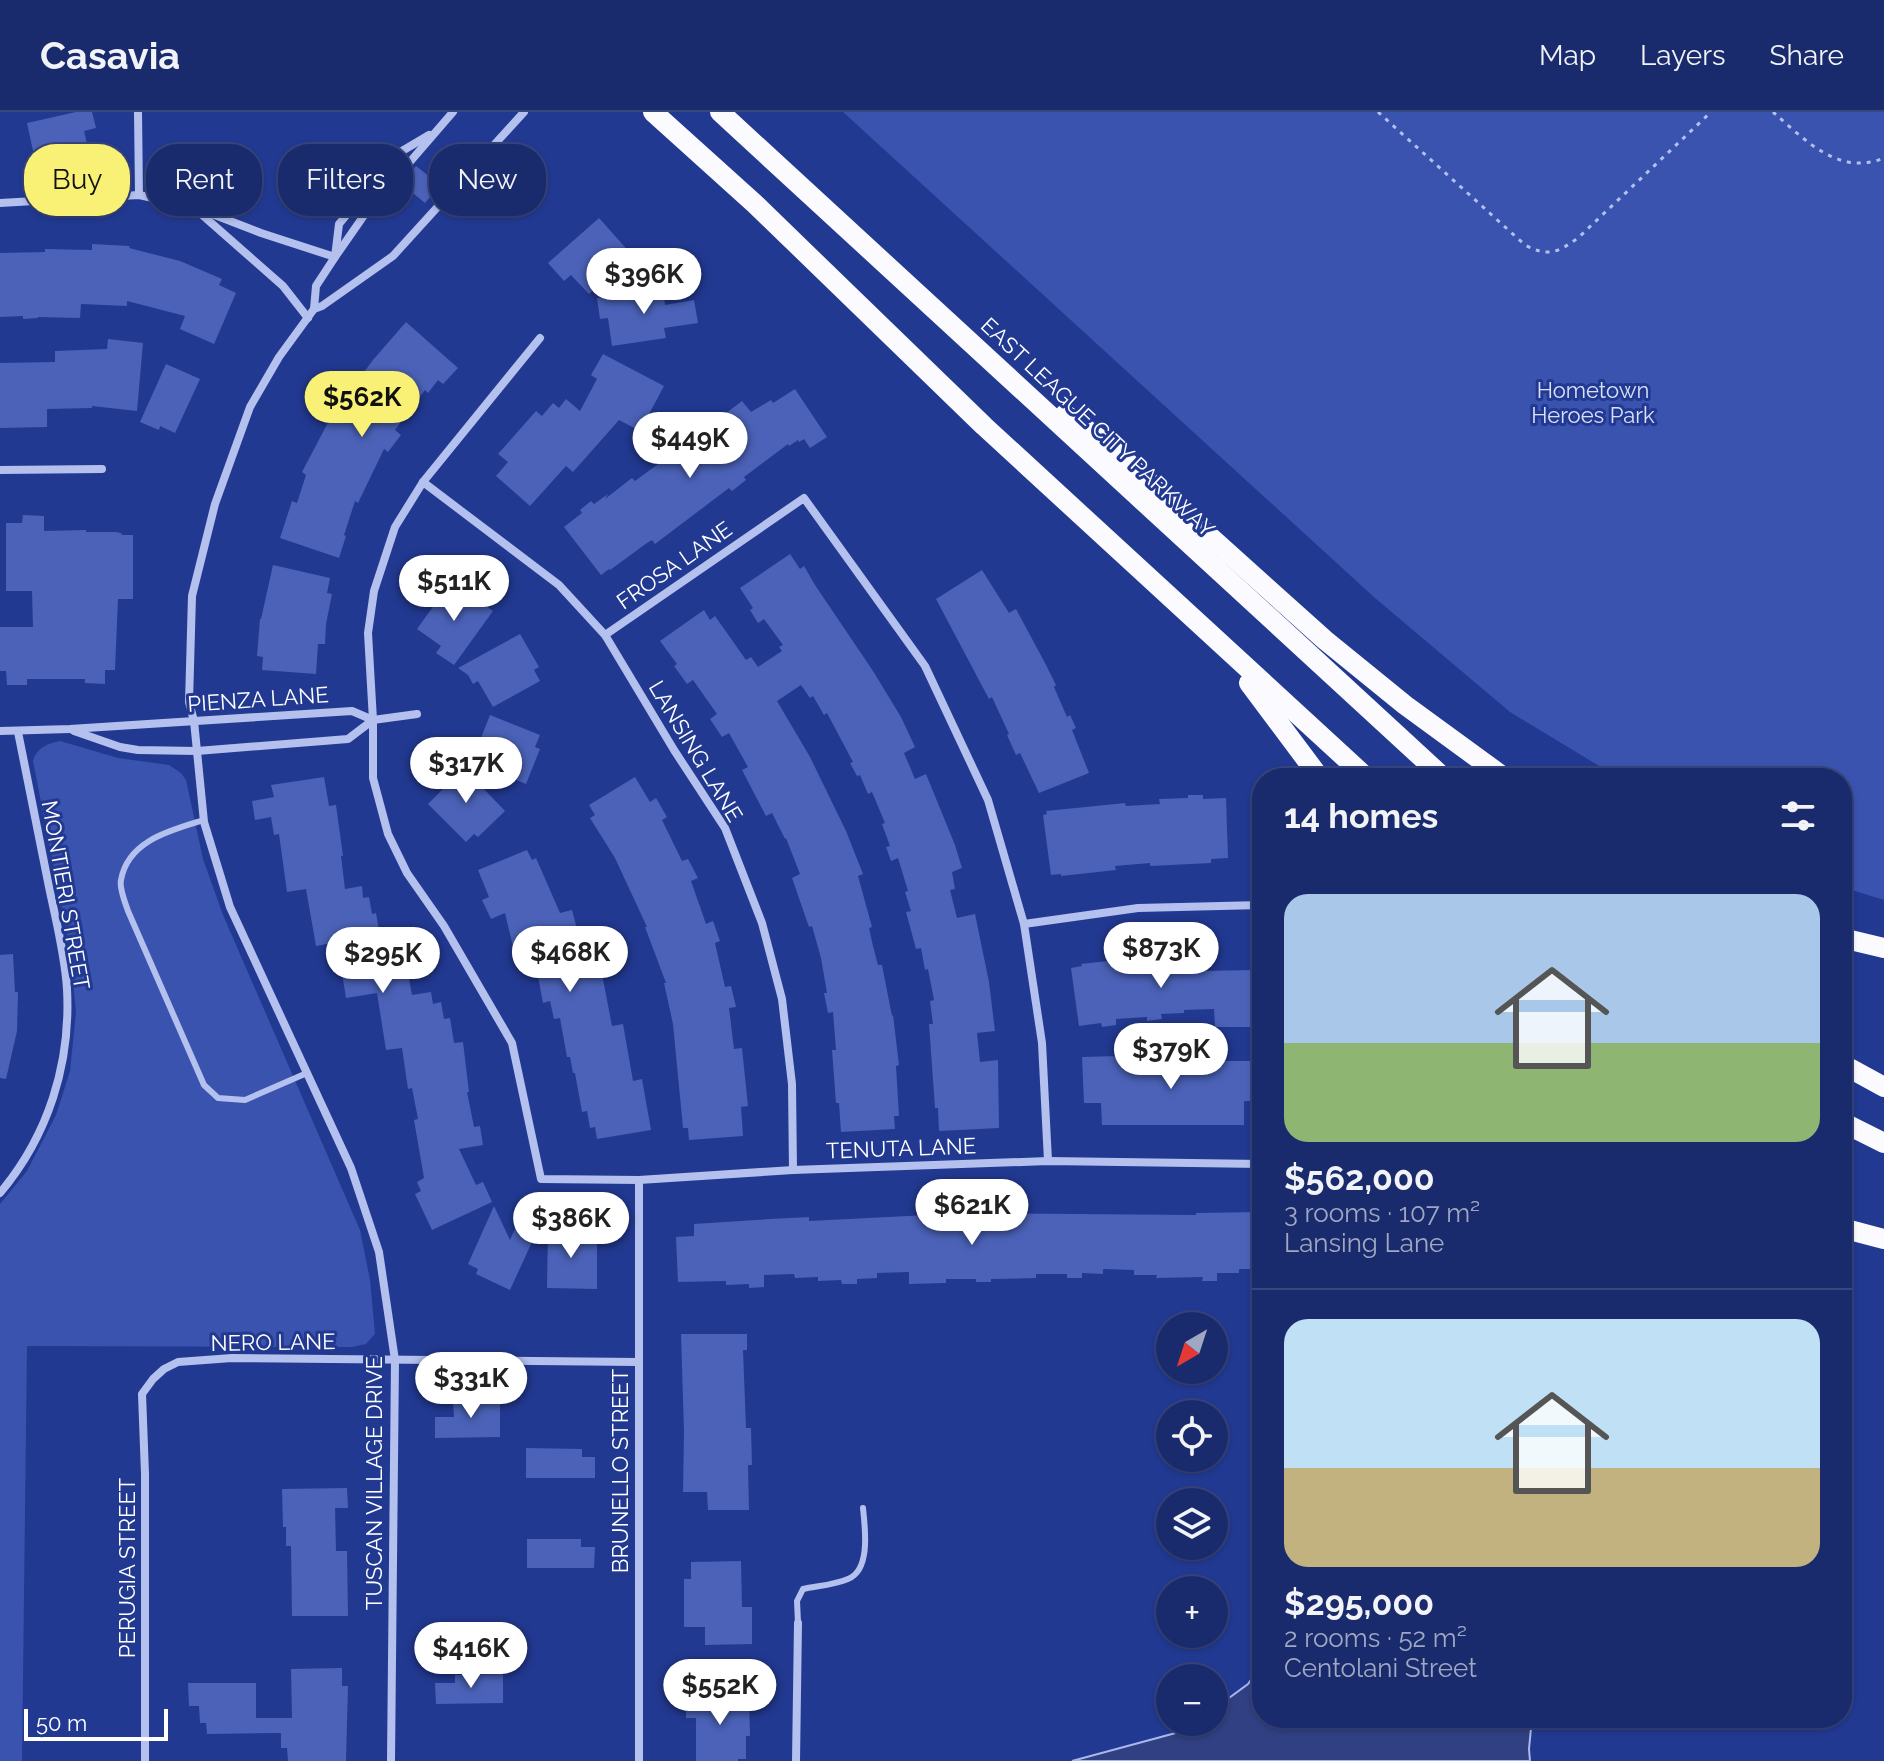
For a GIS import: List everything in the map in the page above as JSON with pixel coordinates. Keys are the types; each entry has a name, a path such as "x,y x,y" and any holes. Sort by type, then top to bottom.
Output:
{"main road":[{"path":"653,112 755,204 984,426 1356,768"},
{"name":"EAST LEAGUE CITY PARKWAY","path":"720,112 1433,768"},
{"path":"994,364 1108,445 1325,640 1405,705 1491,768"},
{"path":"1218,641 1313,768"},
{"path":"1852,940 1884,948"},
{"path":"1852,1069 1884,1087"},
{"path":"1852,1127 1884,1143"},
{"path":"1852,1231 1884,1239"}],"street":[{"path":"138,112 139,195"},
{"name":"TUSCAN VILLAGE DRIVE","path":"391,1761 395,1360 379,1252 351,1168 230,907 204,820 194,721 189,702 192,596 215,504 250,407 279,357 314,309 316,286 335,257 365,214 453,112"},
{"name":"TUSCAN VILLAGE DRIVE","path":"314,309 393,256 524,112"},
{"name":"TUSCAN VILLAGE DRIVE","path":"335,257 339,224 397,154 435,132"},
{"path":"0,203 146,197"},
{"path":"204,216 283,286 308,318"},
{"path":"219,216 335,257"},
{"path":"417,714 373,720 368,633 374,591 395,527 423,482 540,338"},
{"path":"0,470 102,469"},
{"name":"LANSING LANE","path":"423,482 559,585 605,635 725,828 762,923 782,999 792,1084 793,1170"},
{"name":"FROSA LANE","path":"605,635 804,498 925,666 988,800 1024,924"},
{"name":"PIENZA LANE","path":"0,731 352,711 373,720 348,739 197,751 120,747 70,729"},
{"name":"TENUTA LANE","path":"373,720 373,778 388,834 407,873 444,926 512,1043 541,1179 680,1179 793,1170 1048,1161 1252,1164"},
{"name":"MONTIERI STREET","path":"0,1193 15,1176 44,1123 64,1059 67,1023 67,987 61,948 18,732"},
{"path":"1048,1161 1042,1043 1024,924 1138,908 1252,905"},
{"name":"BRUNELLO STREET","path":"639,1180 639,1761"},
{"name":"NERO LANE","path":"153,1379 178,1362 232,1358 638,1362"},
{"name":"PERUGIA STREET","path":"145,1761 142,1394 153,1379"},
{"path":"796,1761 798,1623"}],"lane":[{"path":"204,820 165,832 143,844 129,861 120,882 128,911 204,1085 218,1098 245,1100 307,1073"},
{"path":"798,1623 797,1601 803,1589 851,1579 862,1564 866,1535 863,1508"}],"path":[{"path":"1378,112 1525,245 1551,253 1578,238 1711,112"},
{"path":"1773,112 1834,159 1868,163 1884,158"}],"green space":[{"name":"Hometown Heroes Park","path":"843,112 1884,112 1884,900 1852,890 1852,768 1602,768 1510,712 1375,598"},
{"path":"60,741 118,758 169,765 186,780 203,859 223,915 360,1230 370,1280 375,1334 366,1344 352,1347 27,1346 22,1761 0,1761 0,1204 27,1171 56,1115 70,1071 76,1012 70,950 33,761 43,747"}],"shaded area":[{"path":"1252,1678 1252,1728 1531,1728 1530,1761 1072,1761 1164,1736 1228,1736 1228,1699"}],"building":[{"path":"76,112 92,112 96,128 84,131 87,144 32,144 27,123"},
{"path":"416,166 429,176 429,198 425,203 413,193 413,170"},
{"path":"599,218 632,255 589,294 571,275 564,281 548,263"},
{"path":"92,244 130,246 180,261 222,279 219,285 236,293 214,344 180,329 185,316 127,301 127,306 81,304 80,318 0,317 0,253 45,252 45,249 92,250"},
{"path":"663,288 665,305 694,300 698,323 664,328 666,338 612,346 608,318 600,319 597,298"},
{"path":"406,322 458,368 443,384 438,380 428,393 425,390 395,430 401,435 388,452 384,449 358,503 355,501 339,558 280,538 292,501 297,503 306,475 302,472 332,415"},
{"path":"108,339 143,343 137,411 92,406 47,409 47,427 0,428 0,363 55,362 55,351 107,349"},
{"path":"603,354 664,386 640,431 619,420 573,472 566,466 530,506 496,476 508,462 498,454 536,411 542,416 553,403 559,408 566,399 580,411 597,379 591,375"},
{"path":"166,364 200,379 175,433 140,422"},
{"path":"795,389 827,437 810,448 804,439 788,444 744,477 746,480 732,491 729,488 655,544 652,540 601,575 564,527 582,513 580,510 591,501 594,504 608,494 605,499 688,442 691,445 716,427 713,423 742,401 751,412"},
{"path":"23,515 44,516 44,531 86,530 133,535 133,599 118,599 115,670 105,670 105,684 85,683 85,679 27,679 27,685 7,685 6,671 0,671 0,627 33,627 32,591 6,591 6,523 22,523"},
{"path":"790,554 800,569 804,566 901,717 915,747 904,753 915,779 926,774 955,845 962,868 952,872 955,889 950,890 957,918 975,914 989,982 995,1031 977,1033 980,1062 998,1060 999,1128 939,1131 929,1024 933,1024 930,1001 934,1000 928,969 925,970 921,948 916,949 906,912 911,911 898,858 891,861 886,847 890,846 882,824 885,823 872,792 868,794 860,775 857,776 850,763 853,762 827,713 824,715 813,696 810,698 801,685 777,701 810,757 863,874 858,876 872,927 869,928 873,946 878,965 882,965 893,1015 899,1065 896,1066 899,1116 894,1116 895,1129 841,1132 832,1050 836,1050 833,1012 828,1013 821,958 812,926 809,927 792,878 800,874 786,838 772,813 766,816 742,770 748,767 729,733 722,737 710,719 717,714 693,680 687,684 660,641 704,610 710,620 715,616 746,660 751,657 758,667 782,651 779,647 783,645 764,619 758,623 750,610 753,608 740,588"},
{"path":"273,565 330,578 327,593 332,594 325,644 318,644 316,674 262,670 263,657 257,656 260,619"},
{"path":"982,570 1009,613 1016,609 1045,663 1067,717 1070,715 1076,728 1072,730 1089,773 1039,793 1020,753 1016,755 992,697 989,699 936,599"},
{"path":"448,586 458,593 461,589 493,611 454,665 436,653 441,646 417,629"},
{"path":"520,634 539,667 534,670 540,681 493,707 478,681 473,684 468,675 458,668"},
{"path":"490,715 540,735 535,747 540,749 526,784 465,759 476,741 479,743"},
{"path":"460,764 505,811 478,837 474,834 466,842 428,804 449,783 445,778"},
{"path":"324,777 329,806 336,805 345,889 362,886 363,898 369,897 372,914 376,913 381,942 397,939 402,968 407,967 412,995 431,992 433,1004 441,1002 444,1019 450,1018 454,1043 463,1042 467,1092 474,1127 480,1126 483,1145 459,1149 476,1185 483,1182 492,1202 432,1230 415,1194 421,1191 417,1182 424,1178 414,1120 418,1119 412,1088 408,1089 402,1048 386,1050 377,993 346,998 337,942 316,946 306,889 287,892 279,834 274,835 271,817 255,820 252,801 274,797 271,785"},
{"path":"635,777 650,802 656,798 667,817 662,820 682,861 688,859 698,878 691,881 706,924 713,921 720,941 715,943 725,987 731,986 736,1007 729,1008 734,1049 742,1048 748,1106 741,1107 743,1136 689,1140 688,1128 683,1128 666,983 647,927 615,858 590,818 595,815 589,805"},
{"path":"1188,795 1203,795 1203,799 1226,798 1228,858 1211,859 1211,863 1150,866 1150,863 1115,866 1116,870 1051,875 1043,815 1047,814 1046,811 1125,803 1126,806 1160,804 1159,799 1188,798"},
{"path":"527,850 532,860 536,858 560,913 572,910 588,971 601,969 612,1026 623,1024 633,1081 642,1079 651,1130 597,1139 595,1127 590,1128 587,1111 582,1112 560,1018 554,1019 550,1001 543,1003 537,971 528,973 521,945 513,947 505,913 491,919 482,900 489,897 478,870"},
{"path":"1185,952 1204,952 1205,971 1252,970 1252,1027 1215,1027 1214,1009 1161,1014 1162,1019 1147,1021 1147,1017 1116,1019 1116,1025 1102,1027 1101,1023 1079,1026 1071,968 1117,960 1117,957 1155,953 1155,956 1185,955"},
{"path":"13,954 15,992 18,992 17,1031 6,1079 0,1078 0,955"},
{"path":"1082,1057 1168,1059 1168,1064 1252,1061 1252,1101 1244,1101 1244,1125 1102,1125 1101,1103 1084,1103"},
{"path":"494,1206 510,1240 518,1222 537,1231 510,1290 476,1274 478,1269 468,1264"},
{"path":"1252,1212 1252,1269 1239,1269 1239,1273 1217,1273 1217,1281 1202,1281 1203,1277 1156,1278 1157,1275 1134,1275 1134,1270 1103,1269 1103,1274 1082,1273 1082,1278 1067,1278 1067,1274 1036,1274 1036,1278 991,1279 991,1282 946,1279 946,1283 909,1284 909,1272 877,1273 877,1278 857,1279 857,1284 842,1284 841,1280 818,1281 818,1277 795,1278 794,1274 764,1275 764,1287 726,1285 726,1281 678,1282 676,1237 694,1236 694,1224 968,1213"},
{"path":"548,1227 570,1227 572,1233 586,1233 586,1240 597,1241 597,1289 547,1288"},
{"path":"681,1334 747,1334 747,1350 743,1350 746,1428 751,1428 749,1510 708,1510 707,1492 683,1492"},
{"path":"453,1400 500,1400 500,1437 435,1438 435,1417 454,1417"},
{"path":"526,1448 582,1449 582,1457 595,1457 595,1478 526,1478"},
{"path":"347,1488 348,1508 335,1508 336,1551 347,1551 348,1616 292,1616 291,1546 286,1546 286,1527 283,1527 282,1489"},
{"path":"527,1539 581,1539 581,1547 595,1547 594,1568 527,1568"},
{"path":"741,1561 742,1607 752,1607 752,1644 705,1645 705,1627 684,1627 684,1579 691,1579 691,1562"},
{"path":"342,1668 342,1686 348,1686 346,1761 288,1761 287,1748 281,1748 281,1733 207,1734 206,1723 200,1723 199,1706 189,1706 188,1683 256,1683 256,1718 292,1718 291,1669"},
{"path":"503,1674 503,1703 436,1704 435,1683 455,1683 455,1675"},
{"path":"749,1697 750,1736 746,1736 746,1759 696,1761 696,1718 686,1718 686,1698"}]}
